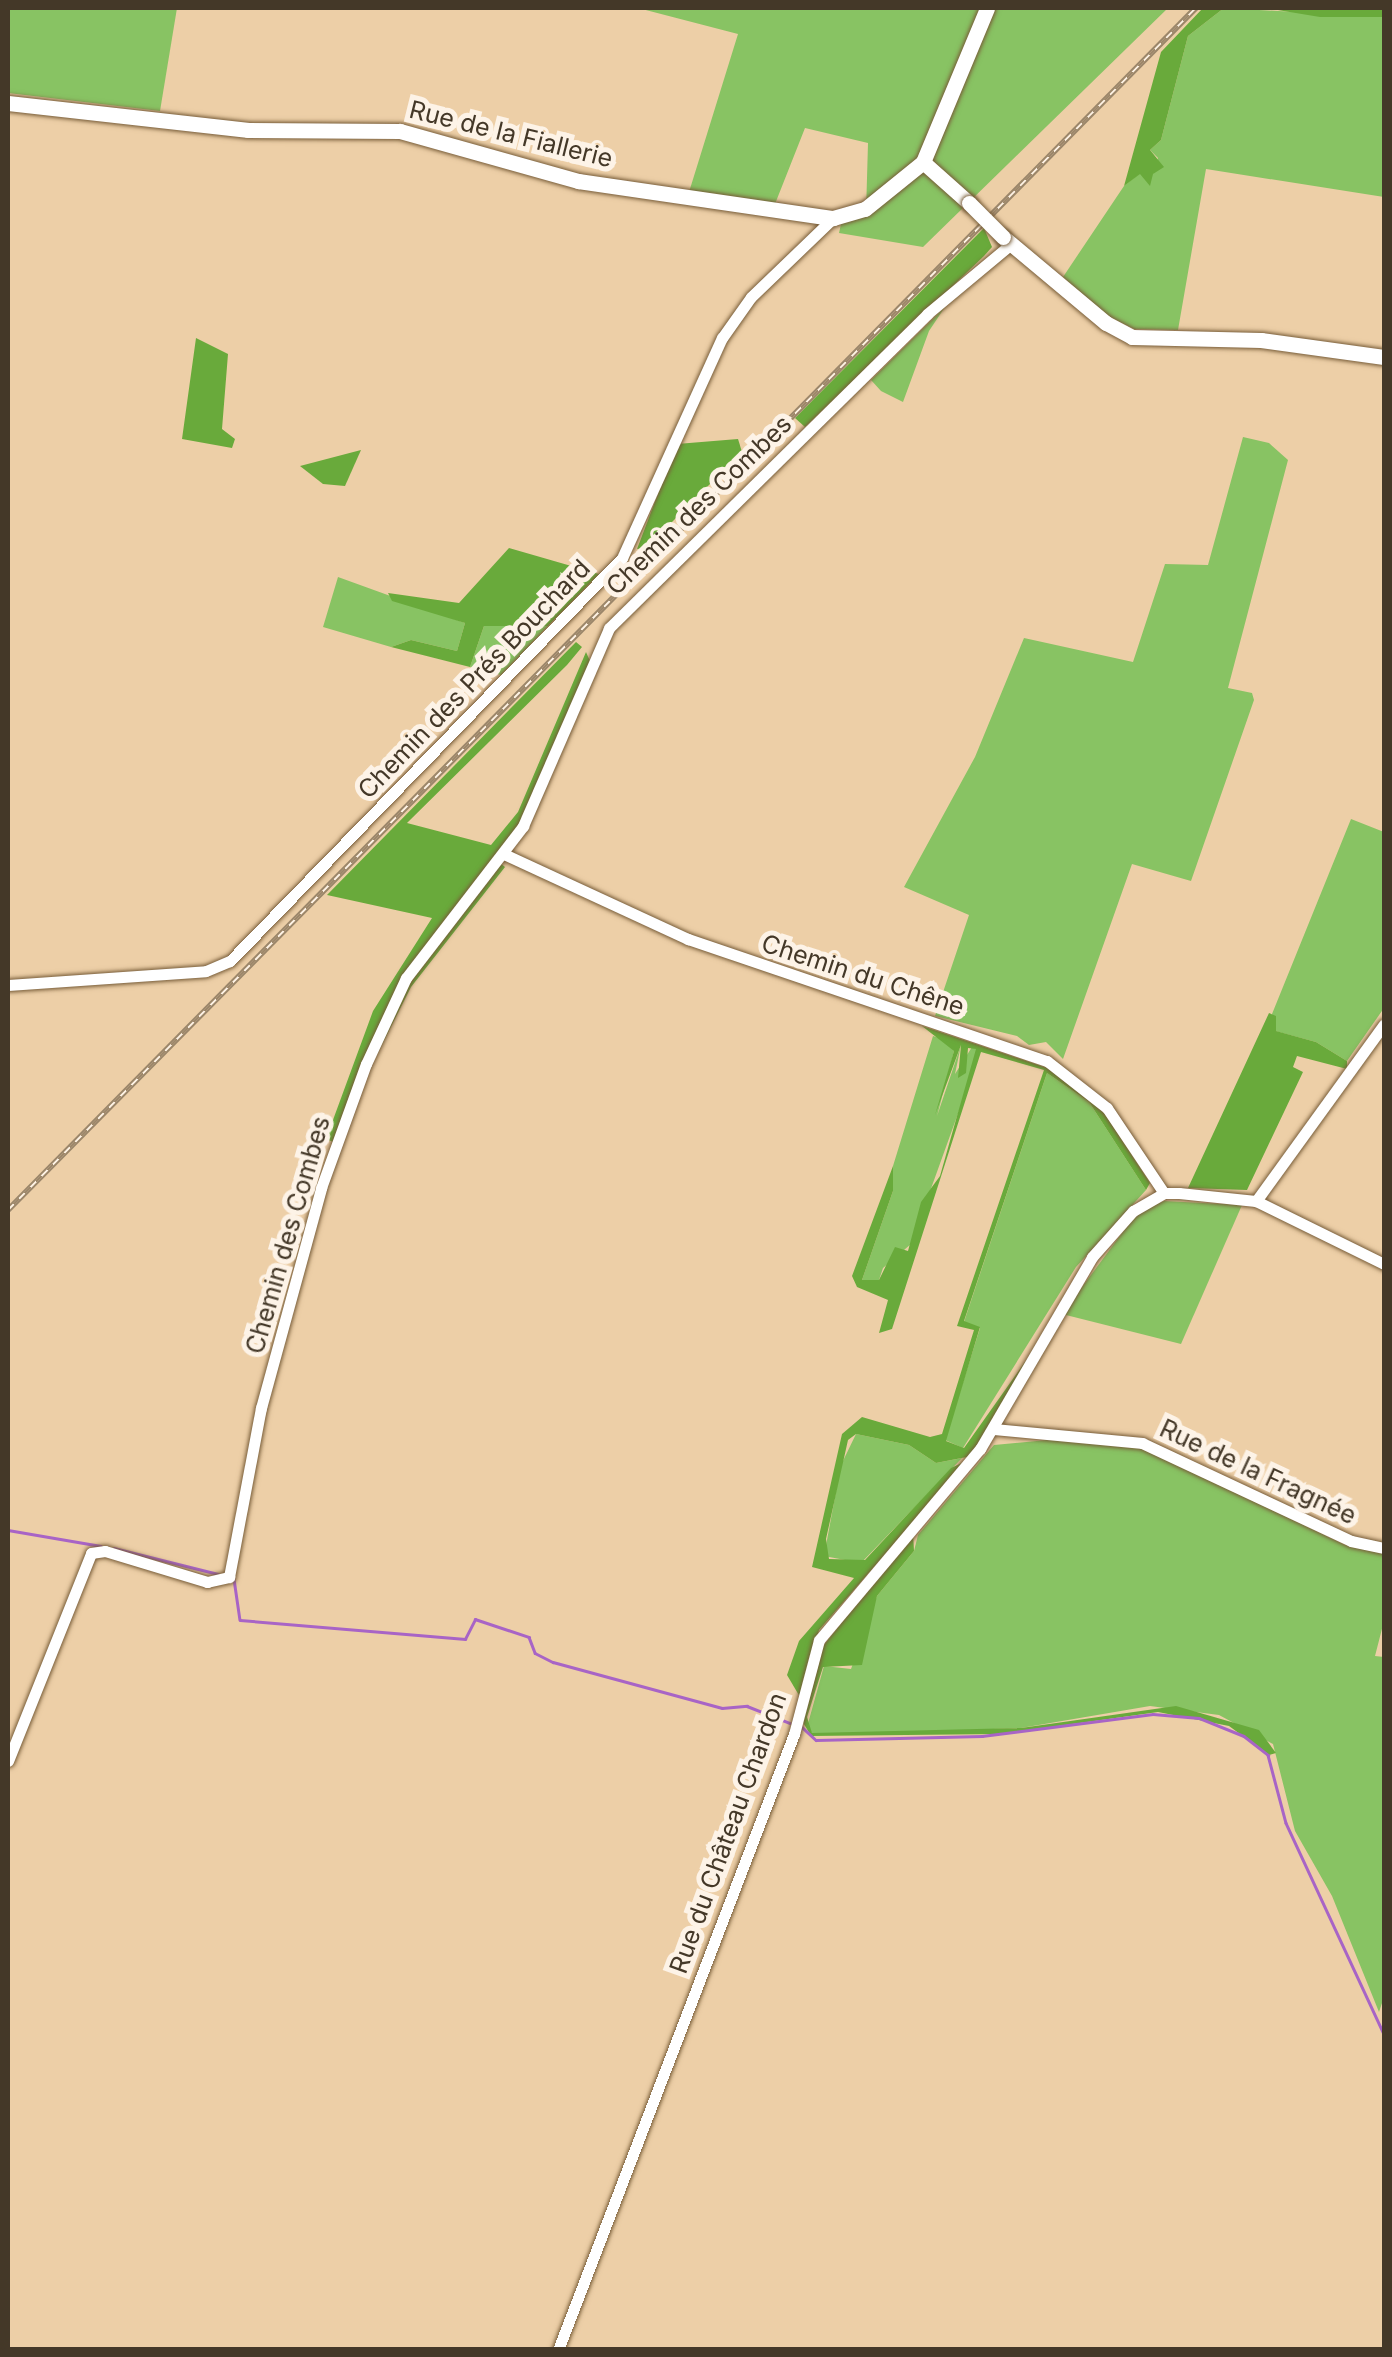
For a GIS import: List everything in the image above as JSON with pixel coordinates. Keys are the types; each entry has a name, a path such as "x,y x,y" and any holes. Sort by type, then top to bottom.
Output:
{"street":[{"path":"833,218 865,209 923,162 987,8"},
{"name":"Rue de la Fiallerie","path":"8,103 248,130 400,131 578,182 833,218"},
{"path":"923,162 1007,240 1106,323 1132,337 1249,338 1384,357"},
{"name":"Chemin des Prés Bouchard","path":"8,985 206,972 230,961 622,558 722,338 751,297 833,218"},
{"name":"Chemin des Combes","path":"8,1761 91,1553 228,1577 261,1408 321,1188 360,1078 406,978 504,854 538,795 603,639 622,610 1007,240"},
{"name":"Chemin du Chêne","path":"504,854 670,932 1047,1062 1107,1108 1164,1193"},
{"path":"1256,1200 1384,1024"},
{"path":"1164,1193 1256,1200 1384,1264"},
{"name":"Rue du Château Chardon","path":"558,2350 796,1724 824,1632 994,1429 1092,1258 1132,1211 1164,1193"},
{"name":"Rue de la Fragnée","path":"994,1429 1142,1442 1352,1540 1384,1548"}],"green space":[{"path":"8,8 177,8 160,111 8,93"},
{"path":"638,8 1168,8 923,247 839,233 841,224 866,213 868,143 805,128 775,204 685,205 738,34"},
{"path":"1203,8 1224,8 1188,36 1161,140 1150,150 1164,167 1153,174 1150,186 1140,174 1124,186 1161,52"},
{"path":"1224,8 1384,17 1384,197 1206,169 1178,330 1134,329 1108,316 1063,277 1124,186 1140,173 1153,174 1158,158 1150,150 1161,140 1188,36"},
{"path":"1265,8 1384,8 1384,17 1320,17"},
{"path":"984,228 992,247 984,256 805,427 795,418"},
{"path":"945,307 929,331 903,402 881,391 871,380"},
{"path":"196,338 228,354 222,429 235,439 232,448 182,439"},
{"path":"1243,437 1269,443 1288,460 1228,688 1252,693 1254,700 1191,881 1132,864 1063,1059 1046,1042 1029,1045 1017,1036 935,1016 969,915 904,887 975,757 1024,638 1133,662 1165,564 1208,565"},
{"path":"738,439 742,452 646,548 637,549 677,444"},
{"path":"361,450 345,486 323,484 300,466"},
{"path":"509,548 599,574 548,626 484,626 470,667 391,647 411,640 457,651 465,623 392,601 388,593 459,603"},
{"path":"338,577 465,623 457,651 411,640 391,647 323,627"},
{"path":"484,626 548,626 501,675 470,667"},
{"path":"576,642 582,647 567,665 407,823 491,845 518,812 586,652 590,661 525,817 494,858 505,867 411,987 333,1142 326,1139 373,1011 432,918 327,895"},
{"path":"1351,819 1384,832 1384,1008 1347,1061 1316,1042 1275,1031 1272,1014"},
{"path":"1269,1013 1276,1016 1276,1031 1316,1042 1347,1061 1347,1069 1297,1056 1293,1067 1303,1072 1247,1190 1188,1188"},
{"path":"922,1026 1053,1070 1099,1105 1150,1183 1146,1190 1089,1102 1047,1073 964,1321 980,1327 946,1441 964,1448 1032,1352 972,1456 936,1463 909,1445 856,1434 848,1440 826,1539 829,1559 865,1560 951,1468 966,1461 819,1630 800,1697 787,1675 799,1641 854,1578 812,1567 842,1434 862,1417 930,1437 942,1434 974,1330 957,1326 1044,1070 981,1052 892,1329 879,1333 888,1300 857,1287 852,1276 893,1166 893,1191 862,1280 879,1280 895,1247 908,1251 921,1202 940,1176 976,1049 968,1048 966,1073 958,1078 961,1045 935,1115 954,1051"},
{"path":"933,1036 949,1041 954,1051 937,1116 961,1045 955,1074 972,1047 977,1049 973,1072 911,1244 883,1268 879,1280 867,1283 862,1280 893,1191 893,1166"},
{"path":"1047,1073 1089,1102 1146,1190 1076,1267 963,1448 945,1440 980,1328 964,1322"},
{"path":"1164,1201 1242,1205 1181,1344 1062,1314 1137,1213"},
{"path":"856,1434 909,1445 936,1463 962,1458 861,1563 824,1556 841,1465"},
{"path":"1068,1438 1139,1446 1345,1545 1384,1552 1384,1621 1375,1656 1384,1657 1384,1997 1379,2012 1332,1896 1295,1831 1273,1744 1219,1715 1150,1706 1021,1728 869,1734 812,1733 807,1727 824,1666 851,1669 877,1596 914,1551 918,1535 994,1445"},
{"path":"913,1533 914,1551 877,1596 862,1665 823,1667 807,1717 812,1733 1021,1728 1176,1706 1259,1730 1276,1753 1269,1755 1229,1726 1158,1712 1001,1734 811,1736 801,1719 820,1650"}],"waterway":[{"path":"8,1530 101,1546"},
{"path":"114,1548 218,1574"},
{"path":"234,1579 240,1620 465,1639 475,1619 529,1637 535,1653 553,1662 722,1708 747,1706 790,1723"},
{"path":"802,1727 816,1740 982,1736 1153,1714 1199,1718 1244,1736 1268,1755 1286,1823 1384,2034"}],"railway":[{"path":"8,1210 1196,8"}]}
